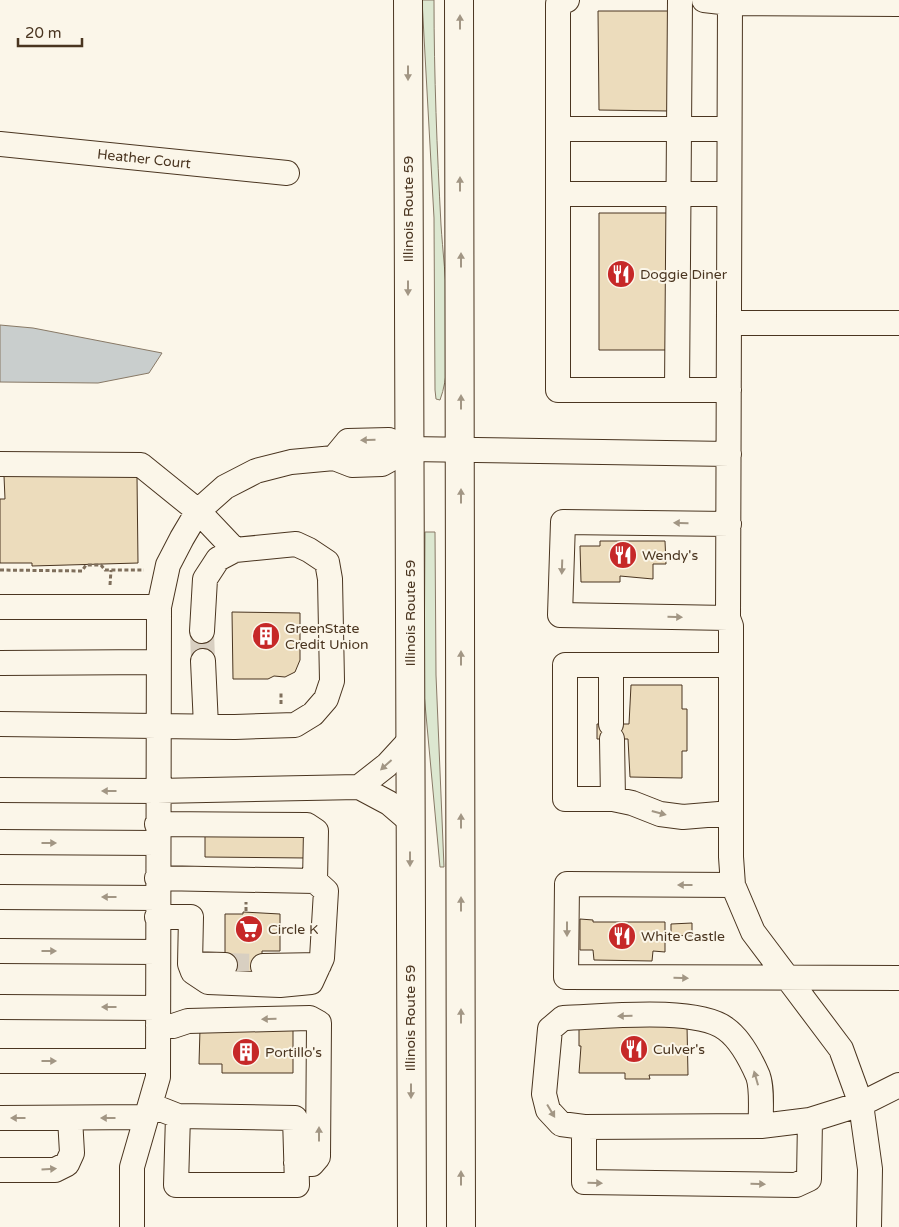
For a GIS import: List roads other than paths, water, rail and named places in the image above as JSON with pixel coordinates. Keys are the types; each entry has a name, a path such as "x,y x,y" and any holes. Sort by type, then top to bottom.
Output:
{"main road":[{"name":"Illinois Route 59","path":"408,0 412,1227"},
{"path":"460,0 461,1227"}],"street":[{"path":"567,0 558,4 558,390 729,390"},
{"path":"676,390 680,0"},
{"path":"704,0 899,4"},
{"path":"730,2 728,618 731,665 731,813 734,884 753,932 841,1049 861,1104 870,1169 869,1227"},
{"path":"558,129 729,129"},
{"name":"Heather Court","path":"0,144 287,173"},
{"path":"558,194 729,194"},
{"path":"729,323 899,323"},
{"path":"132,1227 132,1167 158,1077 157,791 159,607 168,565 198,511 225,487 256,471 291,462 334,458 352,465 382,464 409,449 728,454"},
{"path":"0,464 141,465 198,511 235,550"},
{"path":"728,618 560,615 563,522 729,524"},
{"path":"0,724 295,725 313,714 326,699 332,681 330,580 327,562 296,544 235,550 218,559 205,579 202,631"},
{"path":"0,607 159,607"},
{"path":"202,661 206,726"},
{"path":"0,663 158,662"},
{"path":"731,665 565,665 565,800 612,799 632,803 660,814 683,817 731,813"},
{"path":"611,665 612,799"},
{"path":"359,787 387,764 410,740"},
{"path":"0,790 157,791 359,787 389,803 410,821"},
{"path":"0,842 307,825 316,831 315,881"},
{"path":"0,897 157,897 315,881 326,890 322,958 311,982 280,985 208,982 193,972 190,964 191,917 157,897"},
{"path":"734,884 567,884 566,976 788,979 899,978"},
{"path":"0,951 158,952"},
{"path":"190,964 225,965"},
{"path":"263,966 319,965"},
{"path":"0,1007 158,1017 173,1026 188,1021 310,1018 319,1023 318,1157 312,1164 296,1163"},
{"path":"761,1126 758,1078 739,1042 725,1028 698,1018 671,1015 563,1018 550,1029 544,1094 548,1110 561,1124 584,1127 761,1126 810,1120 861,1104 899,1085"},
{"path":"0,1061 158,1061"},
{"path":"0,1118 70,1118 148,1111 178,1116 295,1118 297,1185 176,1185 178,1116"},
{"path":"0,1170 54,1170 67,1164 72,1153 70,1118"},
{"path":"584,1127 584,1182 796,1185 809,1179 810,1120"}],"tunnel":[{"path":"202,631 203,661"},
{"path":"225,965 263,966"}],"place":[{"name":"Doggie Diner","path":"621,274"},
{"name":"Wendy's","path":"623,555"},
{"name":"GreenState Credit Union","path":"266,636"},
{"name":"Circle K","path":"249,929"},
{"name":"White Castle","path":"622,936"},
{"name":"Culver's","path":"634,1049"},
{"name":"Portillo's","path":"246,1052"}]}
